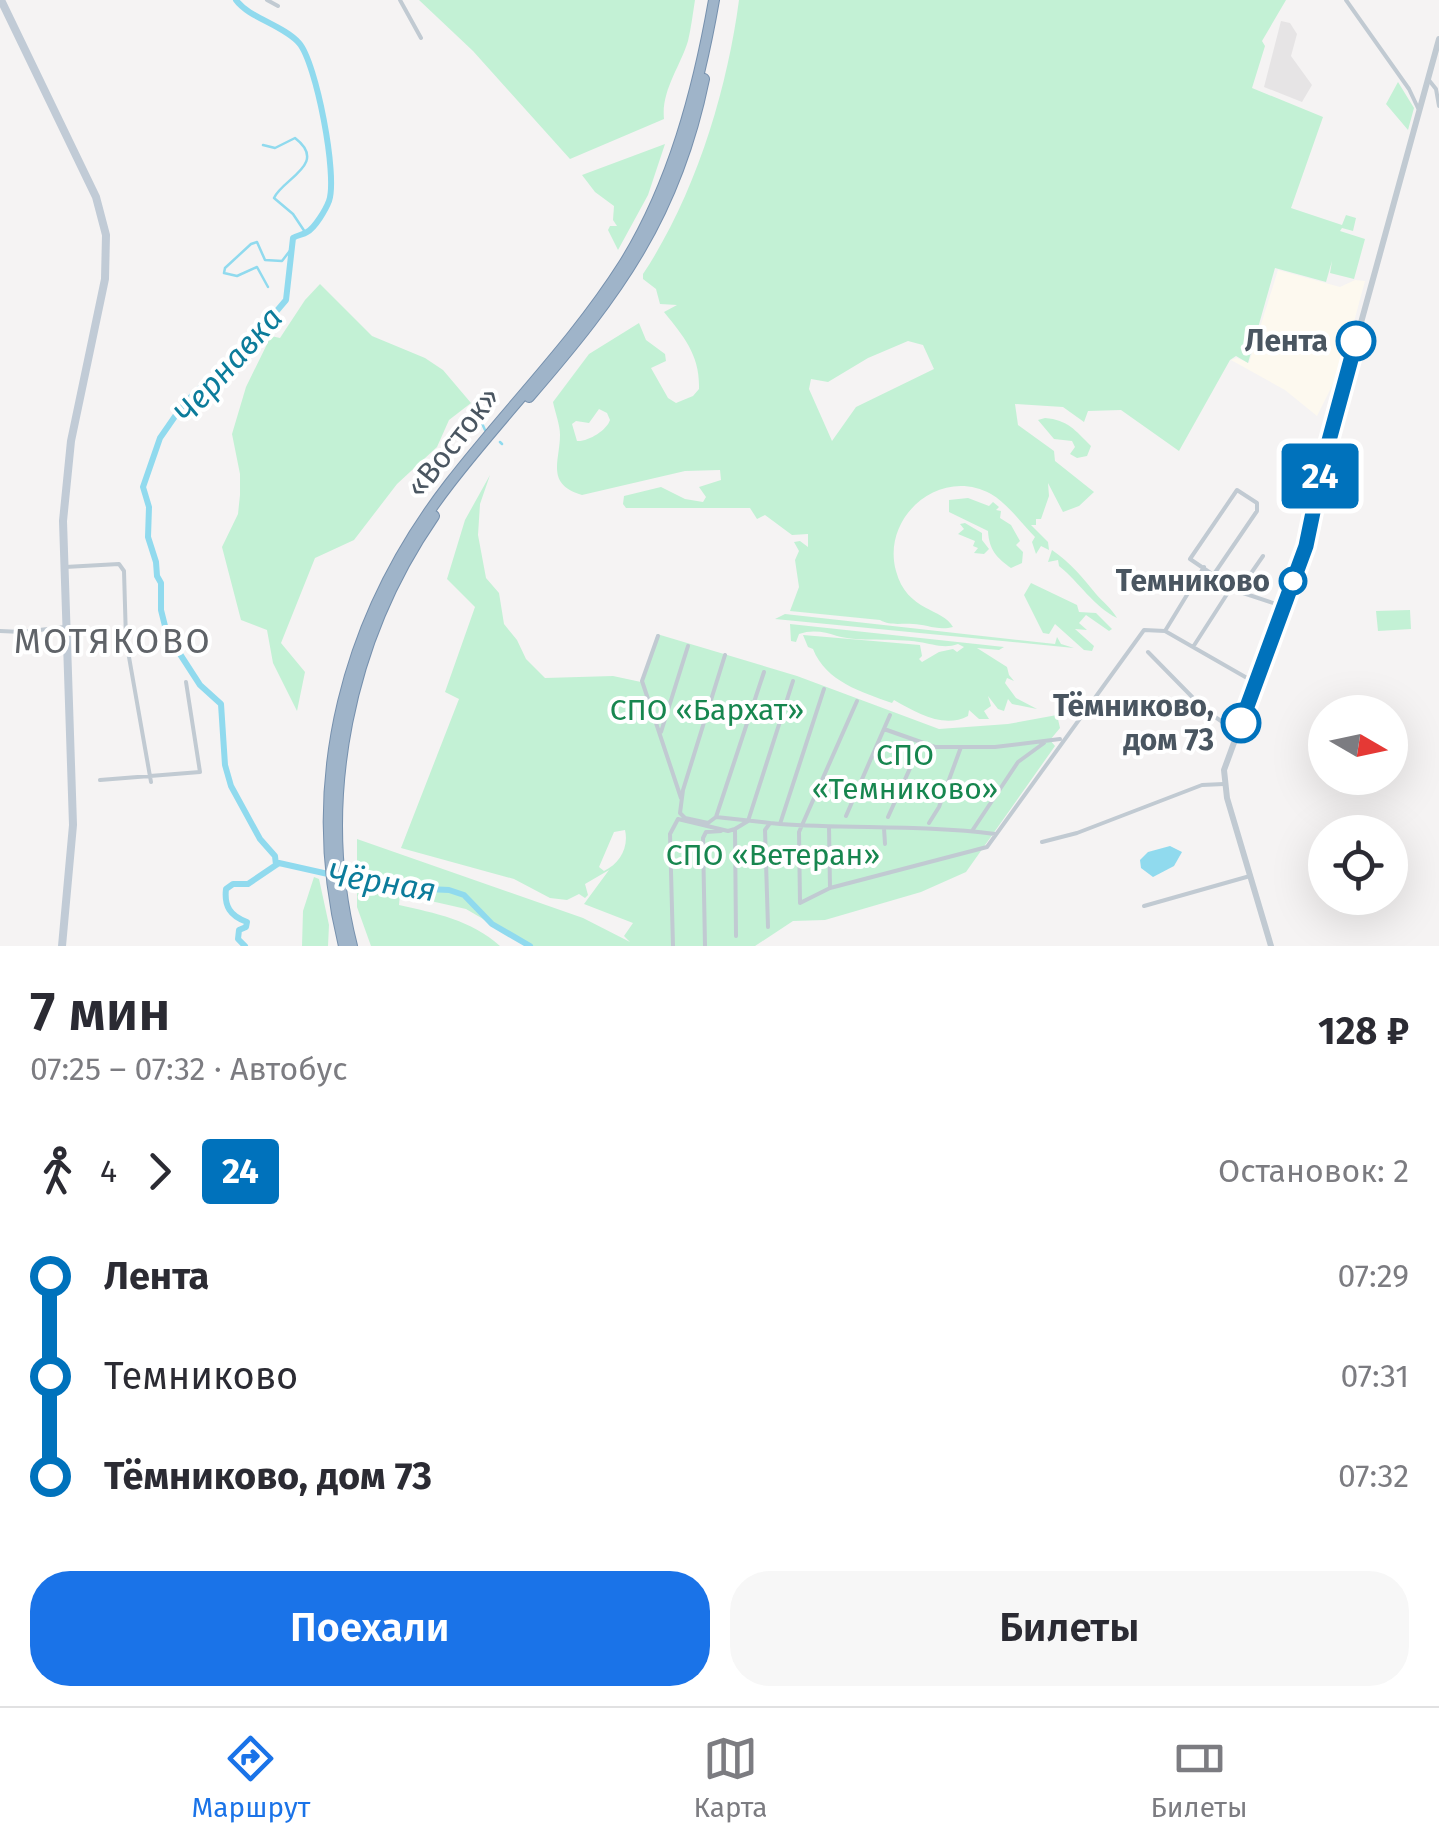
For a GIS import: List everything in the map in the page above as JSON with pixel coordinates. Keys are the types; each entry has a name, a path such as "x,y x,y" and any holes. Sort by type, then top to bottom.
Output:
{"highway":[{"name":"«Восток»","path":"344,946 334,864 344,738 376,619 414,547 454,488 603,307 653,230 690,136 717,0"},
{"name":"«Восток»","path":"336,883 352,946"}],"main road":[{"path":"0,0 99,204 105,229 104,286 69,455 62,521 73,841 62,946"}],"street":[{"path":"267,0 278,6"},
{"path":"400,0 420,38"},
{"path":"1346,0 1412,95 1418,114"},
{"path":"1271,946 1224,784 1226,762 1306,546 1330,440 1439,38"},
{"path":"1408,89 1417,91 1427,82"},
{"path":"1427,82 1436,89 1439,106"},
{"path":"1412,95 1423,97"},
{"path":"1214,574 1257,512 1257,503 1237,490 1190,558 1238,592 1284,606"},
{"path":"1238,592 1262,556"},
{"path":"63,567 119,564 124,571 126,640 151,779"},
{"path":"1165,631 1204,567"},
{"path":"1193,647 1232,588"},
{"path":"0,631 65,627"},
{"path":"857,700 798,836 798,901 802,904 830,888 986,847 1142,631 1165,631 1256,683"},
{"path":"658,636 642,681 681,798"},
{"path":"660,733 688,646"},
{"path":"1148,652 1205,710 1238,732"},
{"path":"673,946 670,834 680,817 681,798 724,655"},
{"path":"680,817 708,824 716,817 764,672"},
{"path":"705,946 703,838 706,832 732,830 748,821 793,681"},
{"path":"100,780 151,779 200,772 186,682"},
{"path":"780,824 824,689"},
{"path":"846,816 890,715"},
{"path":"884,730 921,744 961,747 995,748 1062,740"},
{"path":"972,831 1018,762 1048,740"},
{"path":"888,818 921,744"},
{"path":"929,823 939,807 961,747"},
{"path":"1042,842 1078,834 1202,785 1224,784"},
{"path":"680,817 732,830"},
{"path":"716,817 829,828 995,834"},
{"path":"768,927 765,834 770,823"},
{"path":"829,828 830,888"},
{"path":"884,828 886,844"},
{"path":"732,830 736,936"},
{"path":"1144,906 1251,876"}],"shaded area":[{"path":"1281,21 1290,23 1297,34 1291,56 1312,85 1302,102 1264,87"},
{"path":"1278,270 1340,287 1355,280 1365,281 1342,366 1317,416 1285,390 1231,360 1249,363"}],"green space":[{"path":"419,0 695,0 688,41 665,99 664,119 570,159 473,51"},
{"path":"739,0 1286,0 1262,41 1265,46 1252,88 1323,117 1291,208 1342,225 1346,215 1356,218 1353,231 1340,231 1365,239 1354,279 1330,273 1332,261 1326,282 1275,268 1248,363 1236,356 1230,360 1179,451 1121,410 1088,411 1084,422 1063,407 1015,404 1018,425 1054,451 1055,461 1094,492 1079,506 1063,512 1048,483 1049,496 1041,519 1031,525 1048,542 1049,550 1041,546 1036,554 1032,542 1035,537 991,494 972,487 953,487 919,502 897,532 896,571 916,602 953,627 790,611 799,587 795,560 799,551 794,542 808,547 808,534 792,535 765,515 757,519 750,508 626,508 623,504 624,496 661,487 685,499 703,502 706,497 699,487 721,480 720,470 685,471 582,495 563,485 557,471 560,431 553,402 589,354 639,323 646,340 665,354 666,361 651,368 668,398 676,403 699,389 694,356 664,312 677,305 660,304 656,289 643,279 643,274 662,244 693,177 717,106","holes":["908,341 923,345 934,369 856,407 832,441 809,389 811,379 828,382 868,358","599,409 607,413 608,424 591,437 577,441 572,424 589,423"]},
{"path":"1398,82 1414,108 1408,130 1386,104"},
{"path":"665,144 648,195 618,250 608,230 617,226 613,220 614,206 595,192 582,175"},
{"path":"320,284 372,336 425,358 443,370 471,403 449,420 437,447 397,484 354,540 315,558 281,643 305,672 297,711 273,663 267,630 241,620 222,547 238,514 240,474 232,434 246,387 271,336 280,338"},
{"path":"1038,420 1060,421 1075,431 1091,446 1087,456 1077,458 1070,454 1075,447 1072,441 1054,439"},
{"path":"490,475 480,504 478,535 486,578 499,593 504,624 526,659 545,678 613,676 641,682 657,634 797,676 939,729 1008,724 1057,715 1060,728 1050,740 1055,746 966,872 921,892 825,920 793,921 755,946 529,946 466,909 400,894 399,905 465,924 500,946 371,946 357,907 357,839 583,918 630,942 624,936 633,923 584,904 609,870 585,884 585,898 579,894 567,900 550,898 514,879 401,848 459,699 445,692 475,607 447,579 465,520","holes":["625,830 619,859 604,871 599,867 614,832"]},
{"path":"968,498 989,506 993,502 999,507 996,510 1001,511 1000,518 1011,525 1020,541 1016,545 1023,552 1022,563 1011,568 995,553 988,531 949,512 949,500"},
{"path":"960,524 982,533 989,549 984,554 974,553 978,548 973,546 975,541 958,534 964,529"},
{"path":"1052,550 1076,570 1117,618 1094,601 1059,566 1058,560 1048,562"},
{"path":"1031,583 1077,605 1079,612 1096,613 1112,629 1109,631 1086,615 1079,623 1087,630 1075,629 1094,646 1092,651 1084,650 1055,624 1049,634 1043,633 1024,595"},
{"path":"1410,610 1411,629 1378,631 1376,611"},
{"path":"785,614 1055,644 1057,637 1061,644 1074,648 775,619"},
{"path":"790,624 1004,647 977,648 1007,667 1014,681 1007,678 1005,683 1016,698 1037,709 1012,704 1008,699 1004,711 988,696 991,706 984,711 989,719 979,719 969,710 968,716 959,720 931,718 836,678 808,647 803,635 920,645 922,662 939,652 957,652 964,647 855,639 814,631 799,634 796,642 791,641"},
{"path":"314,877 319,879 329,925 328,946 302,946 303,911"}],"water":[{"path":"1170,846 1182,852 1174,866 1153,877 1141,868 1140,860 1148,852"}],"waterway":[{"name":"Чернавка","path":"236,0 292,37 306,54 328,145 329,201 313,227 293,238 286,300 227,370 196,391 178,412 160,438 143,487 149,507 148,537 161,583 161,610 167,634 200,685 221,704 225,765 231,786 260,839 275,856 276,865"},
{"path":"263,145 275,148 295,138 304,147 305,163 274,198 293,214 305,232"},
{"path":"268,287 257,267 237,276 224,273 225,268 257,242 265,260 282,261 292,248"},
{"path":"475,408 485,430"},
{"name":"Чёрная","path":"276,865 386,887 449,890 464,895 492,924 530,946"},
{"path":"245,946 238,939 239,930 247,922 229,910 226,889 233,884 248,884 276,865"}],"bus line":[{"name":"24","path":"1241,723 1306,546 1324,459 1356,341"}],"place":[{"name":"Лента","path":"1356,341"},
{"name":"Темниково","path":"1293,581"},
{"name":"Тёмниково, дом 73","path":"1241,723"}],"district":[{"name":"МОТЯКОВО","path":"113,641"}],"park label":[{"name":"СПО «Бархат»","path":"707,710"},
{"name":"СПО «Темниково»","path":"905,772"},
{"name":"СПО «Ветеран»","path":"773,855"}]}
